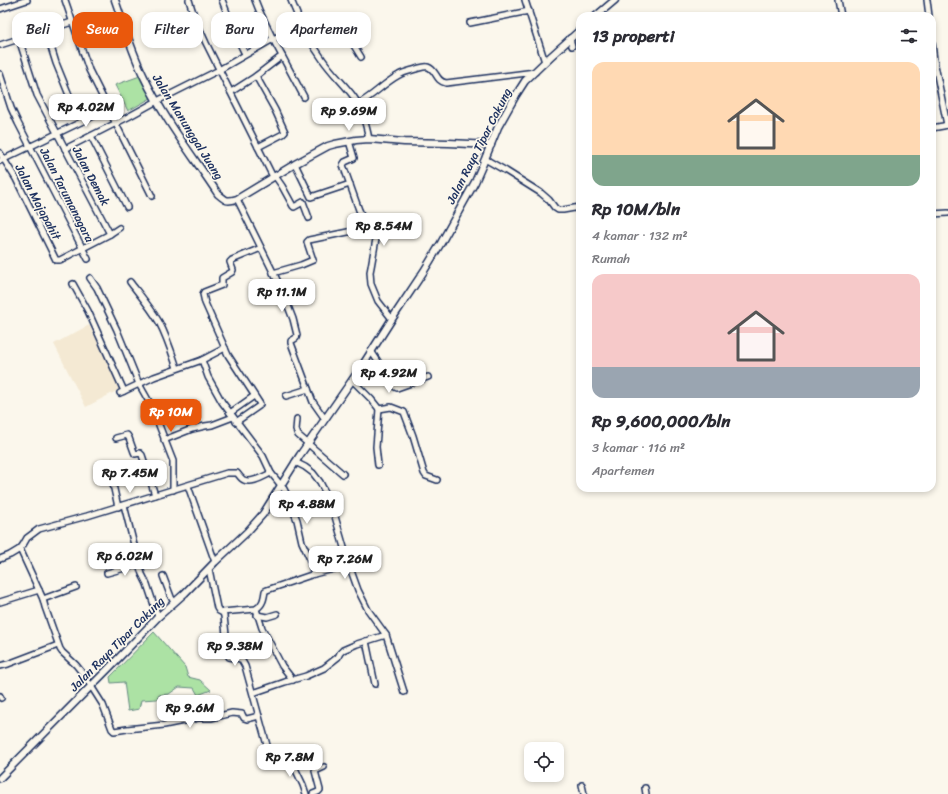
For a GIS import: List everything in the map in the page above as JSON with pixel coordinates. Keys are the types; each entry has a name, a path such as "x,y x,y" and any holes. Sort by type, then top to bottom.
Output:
{"street":[{"path":"0,9 26,0"},
{"path":"64,25 72,22 65,0"},
{"name":"Jalan Manunggal Juang","path":"115,0 130,44 145,78 179,137 218,194 225,201 230,201 237,198"},
{"path":"188,0 198,26 219,70 274,177 282,186 292,206 303,202 309,218"},
{"path":"222,0 245,54"},
{"path":"255,0 273,39 304,97"},
{"path":"291,0 296,12"},
{"path":"525,0 545,62"},
{"path":"602,12 615,0"},
{"path":"838,0 840,12"},
{"path":"927,0 928,12"},
{"path":"470,23 529,11"},
{"name":"Jalan Raya Tipar Cakung","path":"0,778 91,687 158,617 247,532 263,514 295,462 352,380 441,243 475,182 498,128 516,95 535,72 576,33"},
{"path":"65,149 219,70 276,38"},
{"path":"570,38 572,46"},
{"path":"0,45 12,41"},
{"name":"Jalan Demak","path":"22,48 37,96 110,234"},
{"path":"51,48 69,94 82,121"},
{"path":"81,48 89,70 152,196"},
{"path":"316,48 323,61 358,104 365,121 369,139"},
{"path":"355,48 361,57"},
{"path":"230,92 256,76 282,56"},
{"path":"358,104 400,74 426,67 432,69 438,80 442,83 535,72"},
{"path":"936,71 946,125 936,127"},
{"name":"Jalan Tarumanagara","path":"0,74 18,123 88,259"},
{"path":"256,76 275,110 285,132 258,147"},
{"path":"2,160 108,109"},
{"path":"91,136 127,208"},
{"path":"325,418 314,405 290,343 297,337 293,319 281,288 237,198 328,146 349,141 369,139 404,142 491,145"},
{"path":"349,141 354,158 343,164 362,217 365,223 372,227 376,238 370,272 371,284 378,301 392,319"},
{"name":"Jalan Majapahit","path":"0,153 2,160 16,179 56,260 59,261 83,248"},
{"path":"485,159 542,193 558,210 576,208"},
{"path":"295,164 311,197 350,184"},
{"path":"936,214 948,213"},
{"path":"273,273 313,260 307,242 309,240 372,227"},
{"path":"83,248 119,228"},
{"path":"164,440 192,429 212,425 259,406 260,404 228,355 205,303 203,294 204,292 222,285 222,278 232,272 230,262 232,260 261,248"},
{"path":"90,278 97,288 139,384 152,407 173,462 173,490"},
{"path":"130,282 159,322 177,368"},
{"path":"73,284 88,311 122,392 154,377 202,360 225,348"},
{"path":"371,351 397,388 428,376"},
{"path":"202,360 208,377 222,402 263,456 271,473 284,489 291,502 302,542 310,557 314,574"},
{"path":"352,380 379,409 376,447 378,465"},
{"path":"286,396 308,389"},
{"path":"233,417 254,396"},
{"path":"379,409 391,407 406,414 425,475 437,480"},
{"path":"297,419 297,433 343,474"},
{"path":"116,438 127,435 134,452 142,455 155,495"},
{"path":"295,462 313,473 320,482 332,506 349,565 364,603 386,635 404,692"},
{"path":"110,471 118,507"},
{"path":"0,559 20,549 27,538 39,530 231,472 237,473 243,480 247,481 252,481 271,473"},
{"path":"188,486 215,562"},
{"path":"124,505 138,564 149,588 158,617"},
{"path":"20,549 43,599 58,645 62,652 80,669 103,705 114,731 164,725 198,718 211,718 232,713 242,714 245,719 259,716"},
{"path":"108,573 138,564"},
{"path":"209,568 216,608 219,612 222,612 256,609 262,603 265,591 267,590 314,574 349,565"},
{"path":"163,576 174,602"},
{"path":"43,599 76,587"},
{"path":"0,602 39,590"},
{"path":"256,609 262,628 282,666 292,680"},
{"path":"222,612 224,616 228,654 229,657 242,660 253,693 270,756 272,760 290,760 292,762 306,794"},
{"path":"257,615 267,617 277,614"},
{"path":"253,693 326,668 338,657 342,650 386,635"},
{"path":"366,642 375,684"},
{"path":"0,666 58,645"},
{"path":"313,794 320,790 315,771 324,767"},
{"path":"582,785 584,794"}],"shaded area":[{"path":"89,325 122,388 86,407 54,344"}],"green space":[{"path":"140,76 151,98 128,111 115,85"},
{"path":"154,632 185,667 188,677 200,680 211,690 198,695 194,688 179,687 169,694 159,695 157,699 141,700 139,709 128,711 124,682 111,683 110,677"}]}
